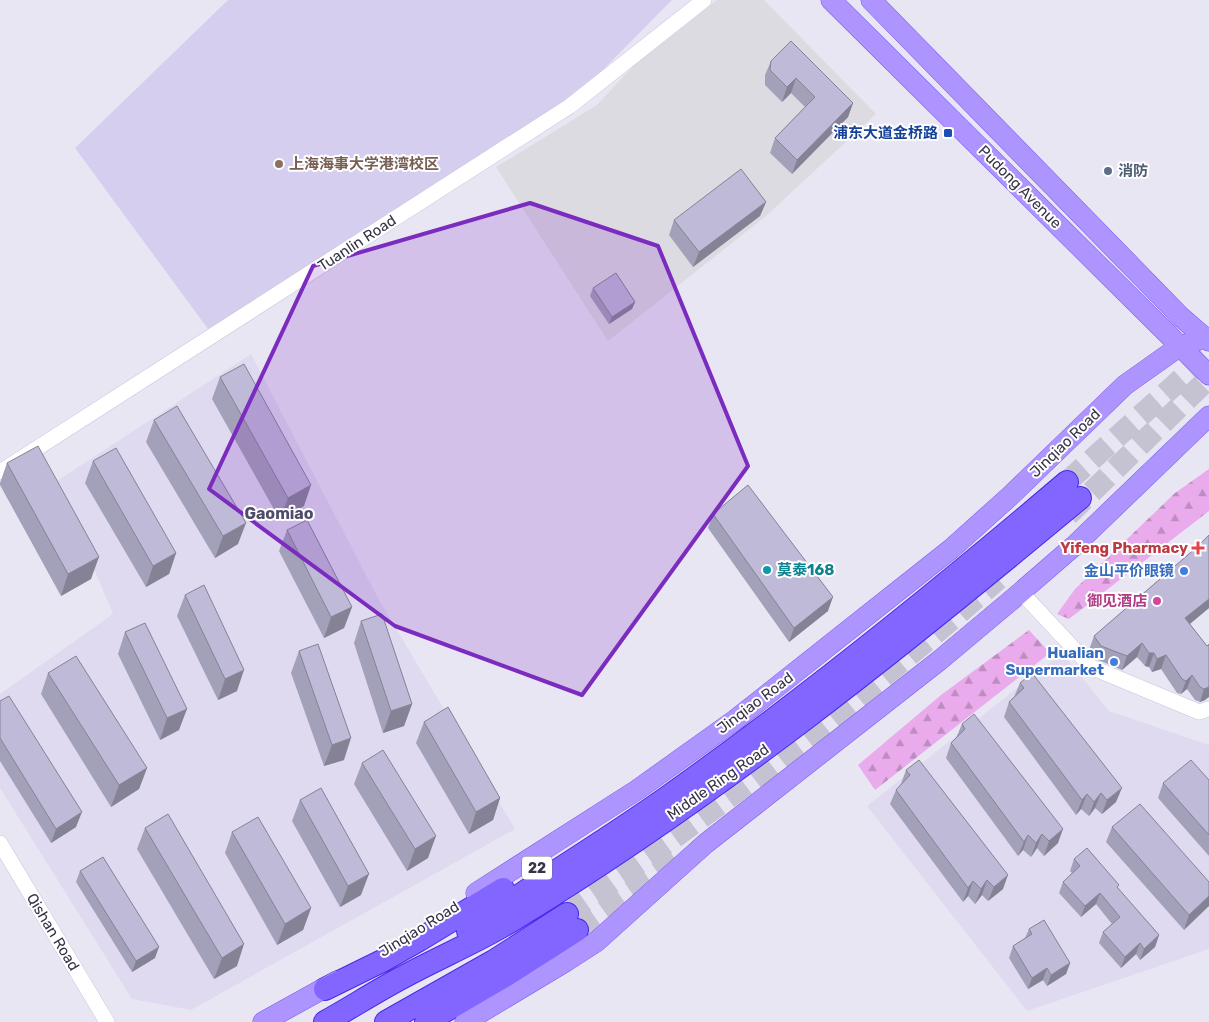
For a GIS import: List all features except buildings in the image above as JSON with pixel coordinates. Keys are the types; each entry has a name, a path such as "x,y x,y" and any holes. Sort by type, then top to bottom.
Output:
{"highway":[{"name":"Middle Ring Road","path":"325,1022 404,976 514,920 595,868 693,800 833,698 922,628 1074,490 745,740"},
{"name":"22","path":"326,989 419,940 745,740"},
{"path":"404,976 504,904 668,796 745,740"},
{"path":"386,1022 494,960 572,922 505,976 426,1022"}],"main road":[{"name":"Pudong Avenue","path":"831,0 1209,375"},
{"name":"Pudong Avenue","path":"871,0 1181,317 1208,338"},
{"name":"Jinqiao Road","path":"263,1022 326,989 637,790 735,720 951,550 1125,385 1180,346 1208,338"},
{"path":"465,1022 596,942 706,844 940,660 1021,592 1074,546 1209,416"}],"street":[{"name":"Tuanlin Road","path":"0,472 570,106 704,0"},
{"path":"1021,592 1091,667 1199,712 1209,709"},
{"name":"Qishan Road","path":"0,843 107,1022"}],"highlighted area":[{"path":"530,203 658,246 748,466 582,695 395,626 209,489 313,266"}],"shaded area":[{"name":"上海海事大学港湾校区","path":"228,0 672,0 587,86 448,180 208,329 75,148"},
{"path":"717,0 764,0 876,114 765,217 608,341 496,167 597,105 636,63"},
{"path":"251,354 378,598 515,829 191,1010 132,999 0,788 0,694 113,614 57,481"},
{"path":"1062,653 1109,711 1209,745 1209,949 1027,1011 867,806"}],"green space":[{"path":"1209,469 1209,511 1069,619 1057,614 1075,589 1175,493"},
{"path":"1029,630 1050,653 875,790 858,765 941,695"}],"tunnel":[{"path":"1067,482 1209,354"},
{"path":"1068,515 1209,378"},
{"path":"567,914 678,835 787,753 894,668 998,579"},
{"path":"577,930 680,857"}],"place":[{"name":"浦东大道金桥路","path":"948,133"},
{"name":"上海海事大学港湾校区","path":"279,164"},
{"name":"消防","path":"1108,171"},
{"name":"Yifeng Pharmacy","path":"1198,548"},
{"name":"莫泰168","path":"767,570"},
{"name":"金山平价眼镜","path":"1184,571"},
{"name":"御见酒店","path":"1157,601"},
{"name":"Hualian Supermarket","path":"1114,662"}],"district":[{"name":"Gaomiao","path":"279,513"}]}
